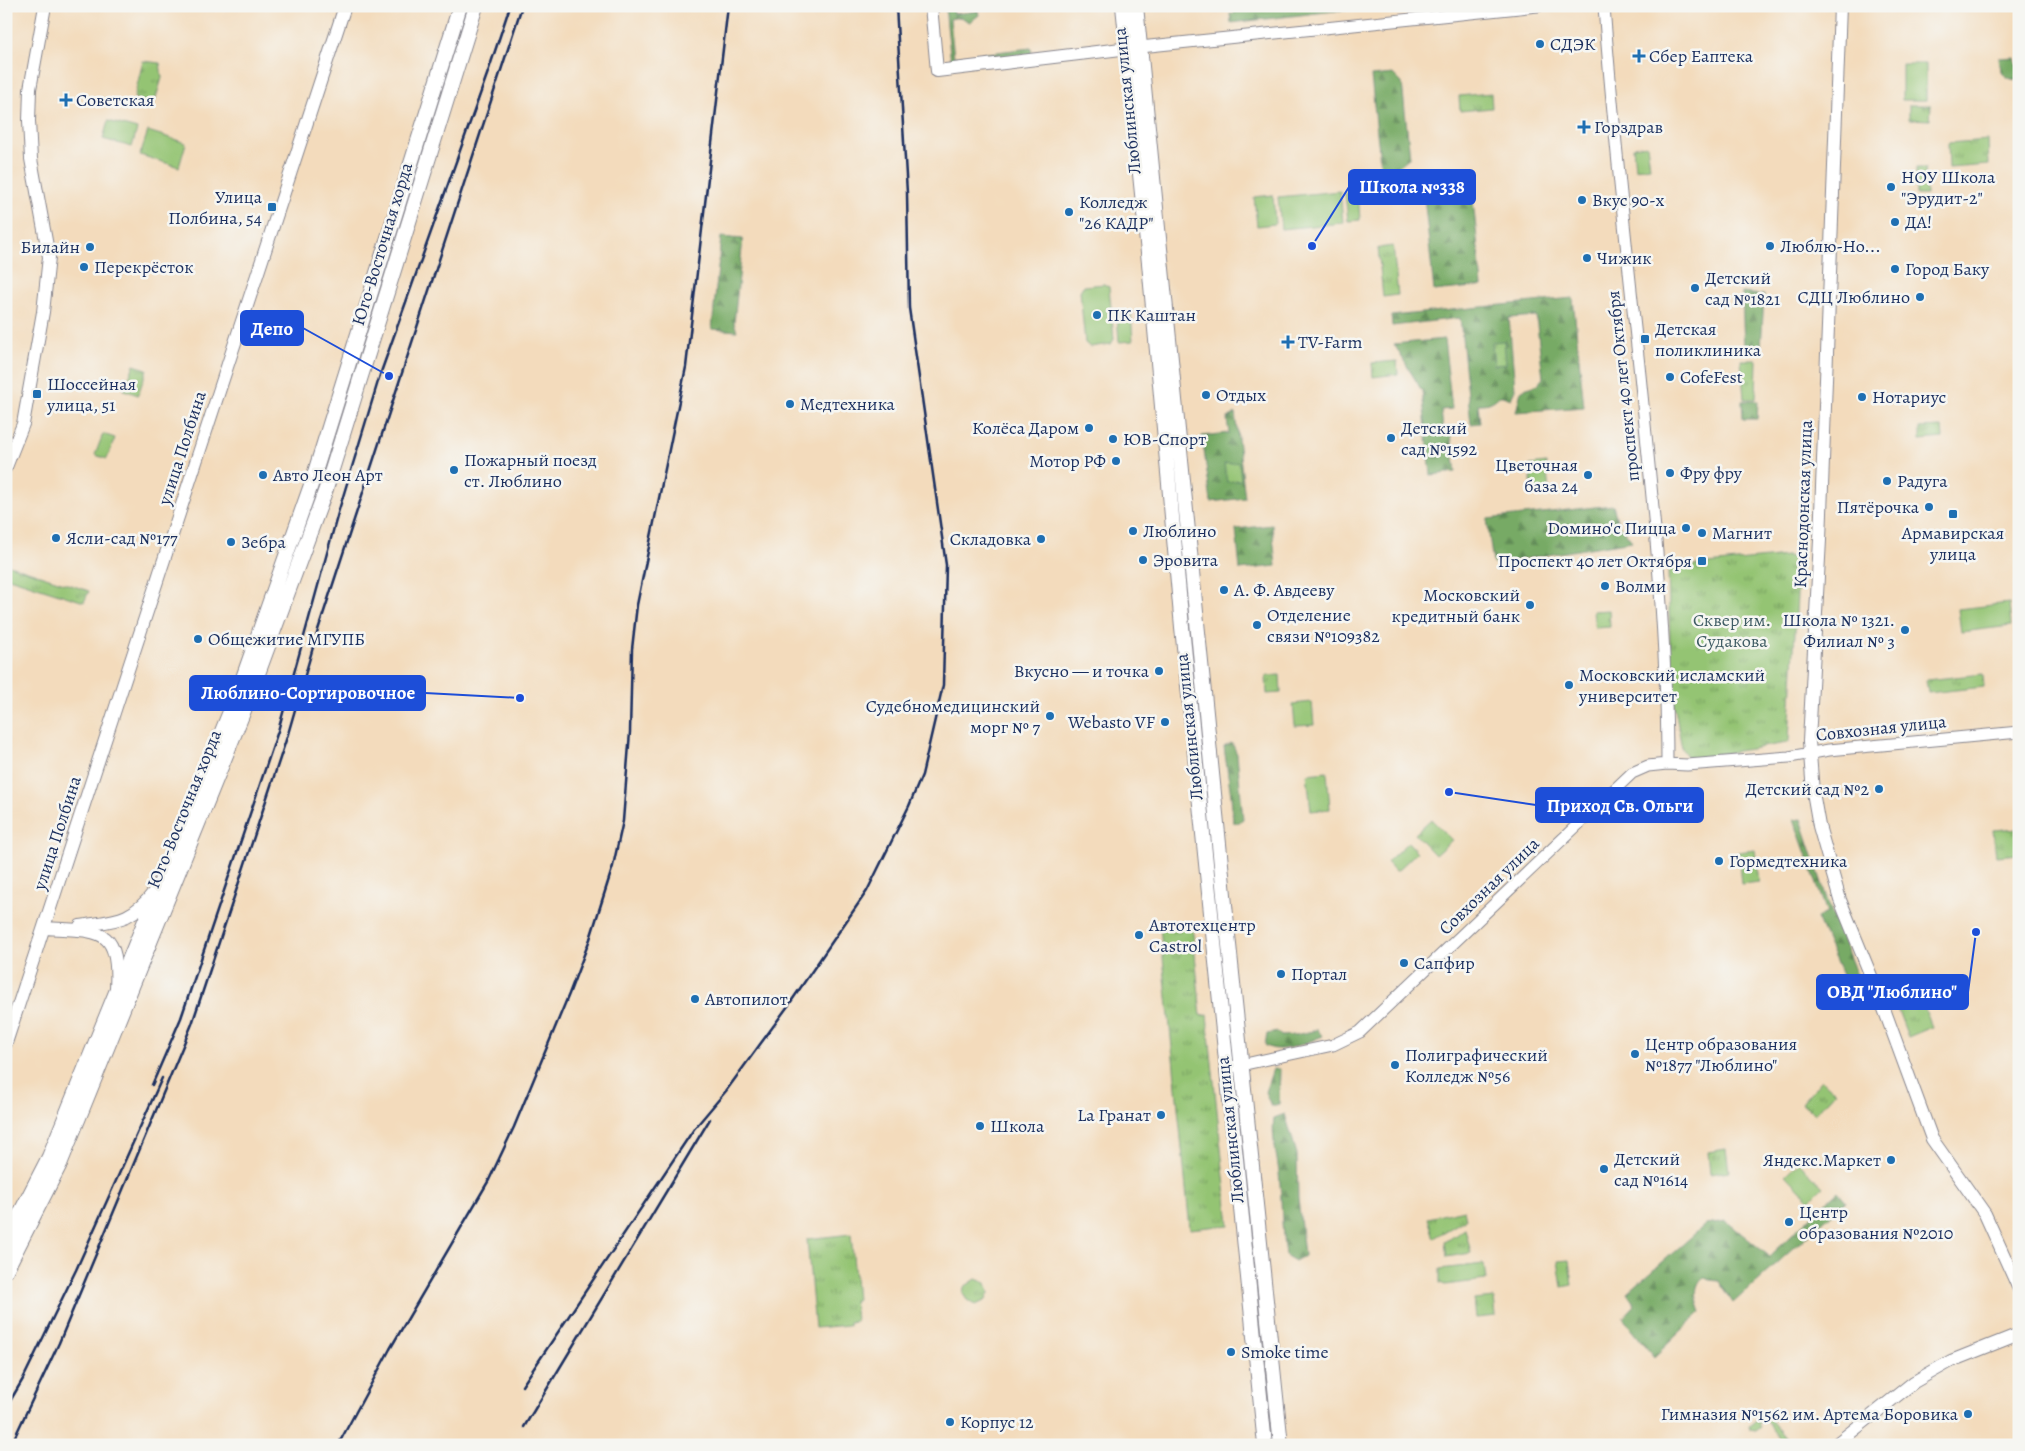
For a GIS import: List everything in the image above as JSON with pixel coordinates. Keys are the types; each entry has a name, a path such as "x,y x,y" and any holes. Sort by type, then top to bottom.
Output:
{"main road":[{"path":"6,467 23,424 43,312 49,257 31,159 29,121 30,89 46,6"},
{"name":"улица Полбина","path":"6,1043 345,6"},
{"name":"Юго-Восточная хорда","path":"6,1241 49,1157 116,988 238,692 311,485 460,6"},
{"name":"Юго-Восточная хорда","path":"6,1270 60,1164 249,698 326,489 476,6"},
{"path":"931,6 937,71 1134,48"},
{"name":"Люблинская улица","path":"1123,6 1134,48 1281,1445"},
{"name":"Люблинская улица","path":"1136,6 1134,48 1149,263 1179,594 1265,1445"},
{"name":"Краснодонская улица","path":"1840,6 1810,753 1816,812 1840,900 1880,998 1932,1139 1985,1214 2019,1289"},
{"path":"63,930 126,918 143,906 158,886"},
{"path":"45,928 93,931 108,938 115,955 117,967 116,988"},
{"path":"1835,1445 1914,1382 1951,1361 2019,1334"}],"street":[{"path":"1134,48 1538,6"},
{"name":"проспект 40 лет Октября","path":"1604,6 1617,159 1657,546 1667,695 1667,764"},
{"name":"Совхозная улица","path":"1227,1068 1333,1045 1360,1032 1632,773 1648,766 1788,757 1810,753 2019,732"}],"green space":[{"path":"945,6 953,6 954,14 978,11 979,15 970,22 960,17 950,19 954,57 1031,48 1032,54 951,63"},
{"path":"1223,6 1361,6 1361,8 1231,23 1230,14 1235,13 1235,9 1223,10"},
{"path":"2015,57 2017,66 2019,66 2019,80 2014,80 2004,74 1999,58"},
{"path":"143,61 160,63 162,78 154,104 134,98"},
{"path":"1902,64 1926,64 1926,100 1902,100"},
{"path":"1393,74 1402,83 1410,157 1395,169 1381,171 1371,76"},
{"path":"1491,93 1492,108 1460,111 1459,96"},
{"path":"1909,105 1931,105 1930,120 1909,119"},
{"path":"108,121 137,129 132,147 103,139"},
{"path":"148,131 186,143 179,167 140,155"},
{"path":"1988,140 1989,165 1949,168 1948,143"},
{"path":"1647,145 1650,167 1635,169 1633,147"},
{"path":"1916,168 1925,168 1926,195 1916,195"},
{"path":"1340,191 1343,223 1281,229 1278,197"},
{"path":"1472,191 1482,286 1434,291 1424,196"},
{"path":"1358,192 1360,220 1348,221 1345,193"},
{"path":"1273,195 1275,224 1257,226 1254,197"},
{"path":"721,237 743,239 734,323 737,331 712,329"},
{"path":"1393,246 1398,295 1383,297 1378,248"},
{"name":"ПК Каштан","path":"1104,284 1109,287 1114,339 1111,344 1090,347 1085,343 1080,291 1083,286"},
{"path":"1742,293 1764,295 1761,350 1744,348"},
{"path":"1573,298 1584,407 1516,412 1521,391 1537,385 1543,378 1536,316 1509,318 1515,389 1511,399 1499,396 1490,403 1478,404 1480,423 1471,424 1460,318 1392,326 1391,316"},
{"path":"1131,313 1133,341 1119,342 1117,314"},
{"path":"1444,339 1452,409 1441,410 1443,428 1450,427 1456,472 1431,475 1422,391 1394,344"},
{"path":"1504,341 1506,364 1494,365 1492,342"},
{"path":"1741,360 1757,360 1756,399 1744,399"},
{"path":"1397,361 1398,374 1373,377 1372,363"},
{"path":"134,365 147,369 138,395 124,390"},
{"path":"1742,401 1758,401 1757,419 1743,419"},
{"path":"1235,413 1245,498 1211,502 1202,436 1229,433 1227,419"},
{"path":"1942,427 1943,438 1920,440 1920,428"},
{"path":"103,434 115,438 107,459 95,455"},
{"path":"1239,462 1241,480 1227,482 1224,464"},
{"path":"1546,463 1549,491 1532,492 1530,465"},
{"path":"1613,505 1618,524 1632,541 1493,564 1487,519"},
{"path":"1272,525 1276,566 1240,570 1236,529"},
{"name":"Сквер им. Судакова","path":"1787,556 1799,559 1789,740 1787,743 1689,759 1682,749 1671,686 1668,568"},
{"path":"6,564 89,591 84,602 6,577"},
{"path":"2009,603 2011,626 1961,632 1958,609"},
{"path":"1609,610 1610,627 1595,628 1593,611"},
{"path":"1983,674 1984,687 1928,693 1926,680"},
{"path":"1280,675 1281,693 1267,694 1266,676"},
{"path":"1312,702 1314,725 1295,726 1293,704"},
{"path":"1232,743 1237,754 1243,819 1238,823 1233,822 1224,747"},
{"path":"1327,772 1330,809 1311,811 1307,774"},
{"path":"1431,819 1452,840 1435,855 1415,834"},
{"path":"1801,819 1830,908 1864,993 1852,998 1817,918 1827,913 1794,820"},
{"path":"2019,828 2019,854 1996,856 1993,830"},
{"path":"1408,842 1417,852 1396,872 1387,862"},
{"path":"1755,850 1759,882 1741,884 1738,852"},
{"path":"1192,923 1201,1016 1207,1015 1229,1225 1190,1229 1160,927"},
{"path":"1918,991 1932,1027 1908,1037 1894,1000"},
{"path":"1317,1030 1323,1036 1294,1047 1278,1049 1265,1045 1267,1034 1278,1032 1281,1036 1295,1035"},
{"path":"1273,1069 1280,1069 1279,1104 1271,1106 1265,1092"},
{"path":"1822,1080 1835,1092 1815,1114 1802,1103"},
{"path":"1285,1114 1297,1154 1298,1198 1304,1256 1295,1261 1285,1255 1281,1193 1273,1132 1274,1118"},
{"path":"1726,1149 1729,1171 1710,1174 1708,1152"},
{"path":"1799,1162 1823,1187 1810,1200 1786,1175"},
{"path":"1838,1191 1846,1201 1733,1303 1718,1280 1703,1278 1696,1294 1701,1312 1654,1357 1623,1318 1635,1305 1627,1293 1706,1224 1726,1221 1769,1256"},
{"path":"1464,1210 1466,1219 1434,1238 1428,1218"},
{"path":"1465,1229 1471,1253 1447,1257 1445,1242"},
{"path":"851,1234 857,1300 854,1300 856,1321 849,1322 849,1325 815,1328 807,1239"},
{"path":"1569,1260 1572,1285 1562,1287 1558,1261"},
{"path":"1484,1264 1486,1280 1445,1285 1440,1283 1440,1269"},
{"path":"976,1279 986,1283 989,1293 986,1300 976,1305 967,1300 963,1294 964,1287"},
{"path":"1494,1298 1496,1316 1476,1318 1474,1300"},
{"path":"1765,1413 1791,1445 1783,1445 1783,1442 1765,1419 1758,1424 1760,1427 1755,1431 1750,1430 1749,1426"}],"railway":[{"path":"152,1085 181,1018 278,731 338,513 380,375 510,6"},
{"path":"11,1445 59,1343 192,1024 288,734 318,630 522,6"},
{"path":"338,1445 390,1349 489,1180 514,1127 569,994 590,939 613,866 623,821 630,732 632,649 637,605 686,367 728,6"},
{"path":"522,1386 694,1129 726,1091 788,1006 867,891 909,806 922,775 943,685 946,565 909,308 907,193 896,6"},
{"path":"6,1408 23,1379 76,1270 162,1078"},
{"path":"524,1427 710,1119"}],"place":[{"name":"СДЭК","path":"1540,44"},
{"name":"Сбер Еаптека","path":"1639,56"},
{"name":"Советская","path":"66,100"},
{"name":"Горздрав","path":"1584,127"},
{"name":"НОУ Школа \"Эрудит-2\"","path":"1891,187"},
{"name":"Вкус 90-х","path":"1582,200"},
{"name":"Улица Полбина, 54","path":"272,207"},
{"name":"Колледж \"26 КАДР\"","path":"1069,212"},
{"name":"ДА!","path":"1895,222"},
{"name":"Школа №338","path":"1312,246"},
{"name":"Люблю-Но...","path":"1770,246"},
{"name":"Билайн","path":"90,247"},
{"name":"Чижик","path":"1587,258"},
{"name":"Перекрёсток","path":"84,267"},
{"name":"Город Баку","path":"1895,269"},
{"name":"Детский сад №1821","path":"1695,288"},
{"name":"СДЦ Люблино","path":"1920,297"},
{"name":"ПК Каштан","path":"1097,315"},
{"name":"Детская поликлиника","path":"1645,339"},
{"name":"TV-Farm","path":"1288,342"},
{"name":"Депо","path":"389,376"},
{"name":"CofeFest","path":"1670,377"},
{"name":"Шоссейная улица, 51","path":"37,394"},
{"name":"Отдых","path":"1206,395"},
{"name":"Нотариус","path":"1862,397"},
{"name":"Медтехника","path":"790,404"},
{"name":"Колёса Даром","path":"1089,428"},
{"name":"Детский сад №1592","path":"1391,438"},
{"name":"ЮВ-Спорт","path":"1113,439"},
{"name":"Мотор РФ","path":"1116,461"},
{"name":"Пожарный поезд ст. Люблино","path":"454,470"},
{"name":"Фру фру","path":"1670,473"},
{"name":"Авто Леон Арт","path":"263,475"},
{"name":"Цветочная база 24","path":"1588,475"},
{"name":"Радуга","path":"1887,481"},
{"name":"Пятёрочка","path":"1929,507"},
{"name":"Армавирская улица","path":"1953,514"},
{"name":"Dомино'с Пицца","path":"1686,528"},
{"name":"Люблино","path":"1133,531"},
{"name":"Магнит","path":"1702,533"},
{"name":"Ясли-сад №177","path":"56,538"},
{"name":"Складовка","path":"1041,539"},
{"name":"Зебра","path":"231,542"},
{"name":"Эровита","path":"1143,560"},
{"name":"Проспект 40 лет Октября","path":"1702,561"},
{"name":"Волми","path":"1605,586"},
{"name":"А. Ф. Авдееву","path":"1224,590"},
{"name":"Московский кредитный банк","path":"1530,605"},
{"name":"Отделение связи №109382","path":"1257,625"},
{"name":"Школа № 1321. Филиал № 3","path":"1905,630"},
{"name":"Общежитие МГУПБ","path":"198,639"},
{"name":"Вкусно — и точка","path":"1159,671"},
{"name":"Московский исламский университет","path":"1569,685"},
{"name":"Люблино-Сортировочное","path":"520,698"},
{"name":"Судебномедицинский морг № 7","path":"1050,716"},
{"name":"Webasto VF","path":"1165,722"},
{"name":"Детский сад №2","path":"1879,789"},
{"name":"Приход Св. Ольги","path":"1449,792"},
{"name":"Гормедтехника","path":"1719,861"},
{"name":"ОВД \"Люблино\"","path":"1976,932"},
{"name":"Автотехцентр Castrol","path":"1139,935"},
{"name":"Сапфир","path":"1404,963"},
{"name":"Портал","path":"1281,974"},
{"name":"Автопилот","path":"695,999"},
{"name":"Центр образования №1877 \"Люблино\"","path":"1635,1054"},
{"name":"Полиграфический Колледж №56","path":"1395,1065"},
{"name":"La Гранат","path":"1161,1115"},
{"name":"Школа","path":"980,1126"},
{"name":"Яндекс.Маркет","path":"1891,1160"},
{"name":"Детский сад №1614","path":"1604,1169"},
{"name":"Центр образования №2010","path":"1789,1222"},
{"name":"Smoke time","path":"1231,1352"},
{"name":"Гимназия №1562 им. Артема Боровика","path":"1968,1414"},
{"name":"Корпус 12","path":"950,1422"}]}
